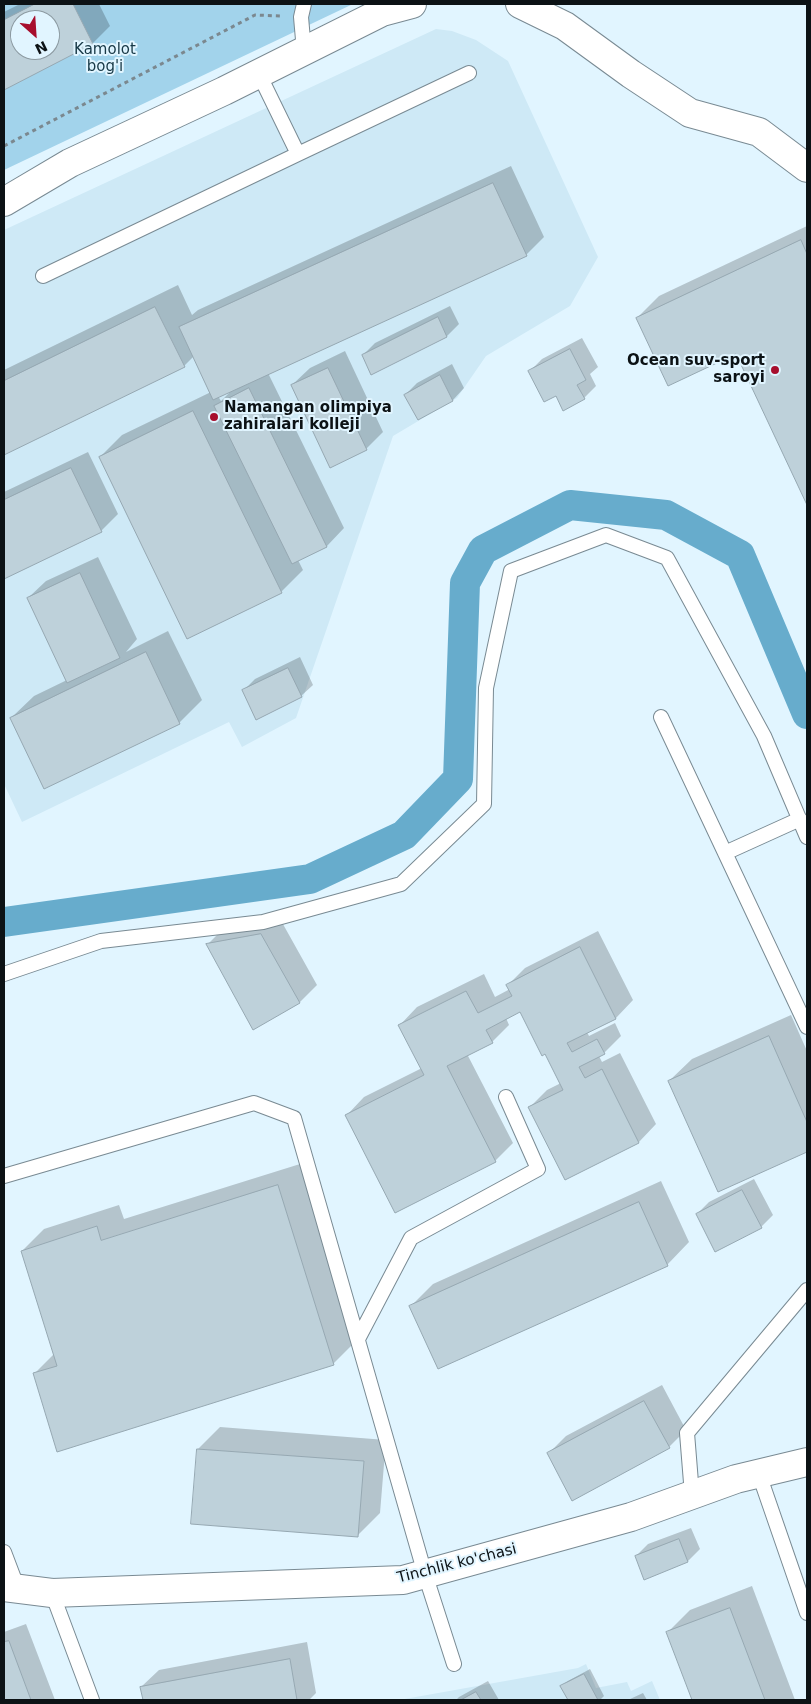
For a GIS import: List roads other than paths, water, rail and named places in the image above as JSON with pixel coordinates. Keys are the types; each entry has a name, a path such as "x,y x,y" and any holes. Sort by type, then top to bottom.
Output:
{"street":[{"path":"4,202 70,163 259,74 382,12 412,4"},
{"path":"520,4 565,26 631,74 690,113 759,132 807,168"},
{"name":"Tinchlik ko'chasi","path":"11,1588 52,1593 402,1580 631,1517 736,1479 807,1462"}],"lane":[{"path":"303,11 304,51"},
{"path":"43,276 469,73"},
{"path":"259,74 298,154"},
{"path":"4,974 101,941 263,922 401,884 484,804 486,688 511,571 606,535 667,558 764,736 807,837"},
{"path":"661,717 807,1027"},
{"path":"725,853 800,819"},
{"path":"358,1339 411,1238 538,1169 506,1097"},
{"path":"4,1176 254,1103 294,1118 426,1574 454,1664"},
{"path":"692,1495 687,1433 807,1290"},
{"path":"759,1474 807,1613"},
{"path":"4,1552 11,1588"},
{"path":"52,1593 92,1700"}],"waterway":[{"path":"4,922 310,879 404,835 458,779 465,583 483,550 570,505 666,515 740,555 807,714"}],"place":[{"name":"Ocean suv-sport saroyi","path":"775,370"},
{"name":"Namangan olimpiya zahiralari kolleji","path":"214,417"}],"park label":[{"name":"Kamolot bog'i","path":"105,58"}]}
